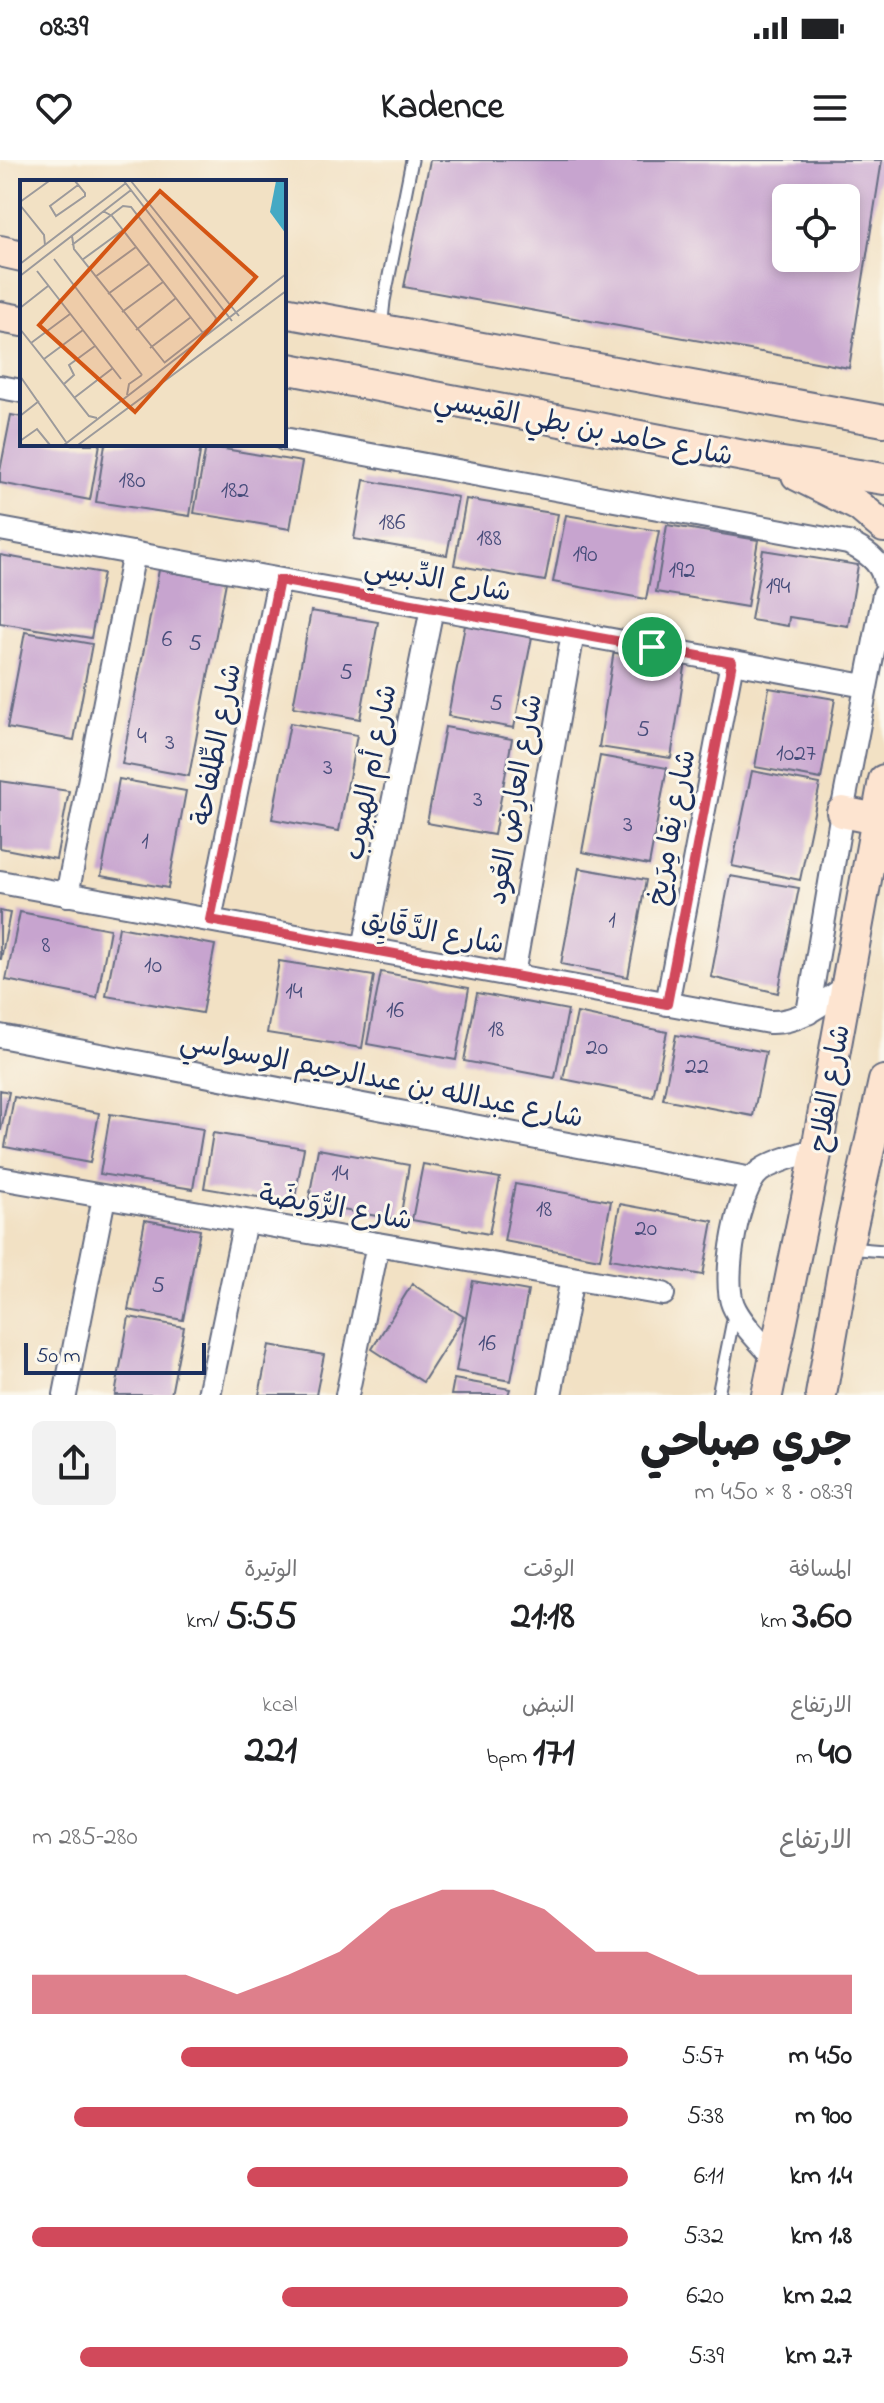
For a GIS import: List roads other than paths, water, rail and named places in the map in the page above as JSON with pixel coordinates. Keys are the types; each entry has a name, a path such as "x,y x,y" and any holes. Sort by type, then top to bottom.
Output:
{"main road":[{"path":"0,251 20,256"},
{"path":"0,273 20,276"},
{"name":"شارع حامد بن بطي القبيسي","path":"286,312 872,419"},
{"path":"0,317 20,321"},
{"name":"شارع حامد بن بطي القبيسي","path":"286,368 770,461 884,479"},
{"path":"872,419 884,399"},
{"path":"770,461 859,506 884,527"},
{"name":"شارع الفلاح","path":"767,1395 817,1149 884,780"},
{"path":"842,812 876,819"},
{"name":"شارع الفلاح","path":"821,1395 847,1248 884,1081"}],"street":[{"path":"0,387 20,391"},
{"path":"286,439 848,543 874,559 884,578"},
{"name":"شارع الدِّبسِي","path":"0,529 865,686"},
{"path":"67,895 134,553"},
{"name":"شارع الطِّلفاحة","path":"210,920 279,580"},
{"path":"808,1013 842,812 884,594"},
{"name":"شارع أم الهبوب","path":"364,948 432,608"},
{"name":"شارع العارِض العُود","path":"513,975 573,633"},
{"name":"شارع نِقا مِرَيخ","path":"667,1004 732,662"},
{"name":"شارع الدَّقَايِق","path":"0,882 769,1022 783,1022 808,1013 847,986"},
{"name":"شارع عبدالله بن عبدالرحيم الوسواسي","path":"0,1036 752,1179"},
{"path":"774,1358 735,1310 729,1293 728,1275 741,1205 752,1179 771,1166 817,1149"},
{"name":"شارع الرُّوَيضَة","path":"0,1178 663,1294"},
{"path":"65,1395 104,1197"},
{"path":"209,1395 245,1221"},
{"path":"347,1395 378,1244"},
{"path":"550,1395 572,1278"}],"lane":[{"path":"381,330 412,160"},
{"path":"847,1248 884,1251"},
{"path":"718,1395 735,1310"}]}
